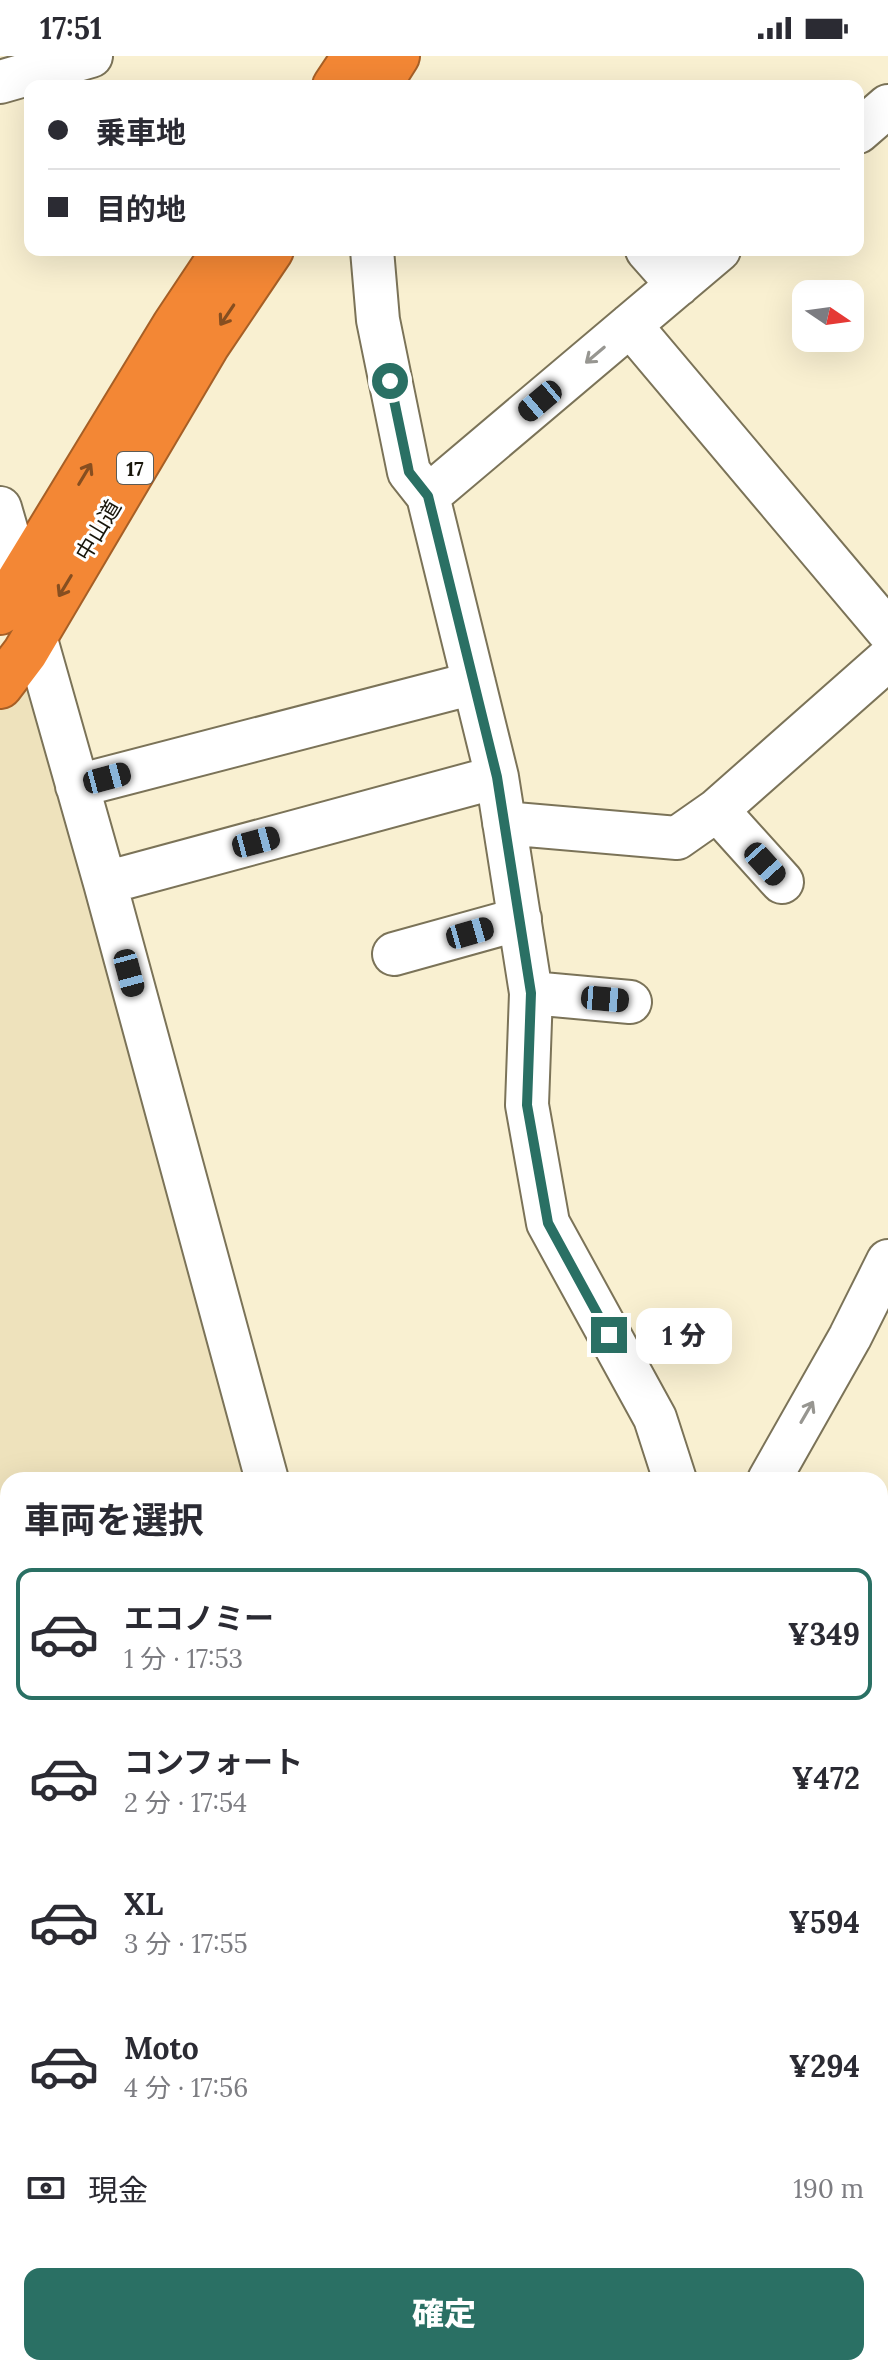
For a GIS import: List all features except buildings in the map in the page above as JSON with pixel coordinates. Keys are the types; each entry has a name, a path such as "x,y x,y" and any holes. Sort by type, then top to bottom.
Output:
{"highway":[{"path":"339,80 355,56"},
{"path":"382,80 397,56"},
{"name":"中山道","path":"11,596 175,325 221,256"},
{"name":"中山道","path":"0,686 35,636 207,345 267,256"}],"street":[{"path":"0,82 91,56"},
{"path":"864,127 888,106"},
{"path":"373,256 378,320 409,472 428,496 497,777 531,993 527,1105 548,1223 655,1418 672,1472"},
{"path":"652,256 678,285"},
{"path":"428,496 712,256"},
{"path":"630,325 888,631"},
{"path":"0,508 11,596"},
{"path":"35,636 265,1472"},
{"path":"504,823 677,838 717,810 888,659"},
{"path":"77,786 474,683"},
{"path":"105,883 497,777"},
{"path":"717,810 782,882"},
{"path":"394,954 520,919"},
{"path":"531,993 630,1002"},
{"path":"774,1472 850,1337 888,1261"}],"shaded area":[{"path":"25,653 249,1472 0,1472 0,686"}],"route":[{"path":"390,381 409,472 428,496 497,777 531,993 527,1105 548,1223 609,1335"}]}
